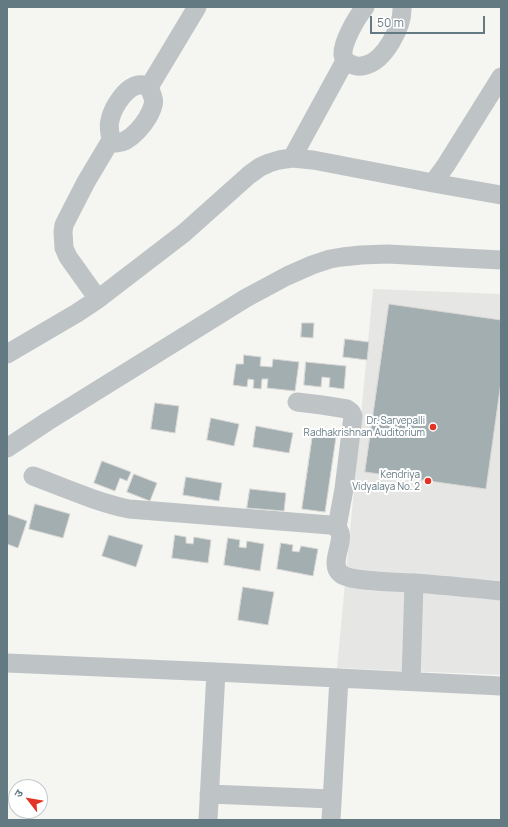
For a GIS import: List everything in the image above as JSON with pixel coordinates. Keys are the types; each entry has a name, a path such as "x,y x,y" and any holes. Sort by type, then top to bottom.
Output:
{"street":[{"path":"149,88 197,7"},
{"path":"292,158 345,61 343,54 345,43 365,7"},
{"path":"345,61 358,66 365,66 373,62 392,40 399,25 402,7"},
{"path":"433,183 446,165 501,77"},
{"path":"98,299 68,257 64,248 64,225 86,182 111,140 109,129 110,120 120,98 126,92 137,86 142,85 149,88 153,98 153,105 147,119 134,134 126,140 118,143 112,142 111,140"},
{"path":"7,354 98,299 184,233 248,175 269,163 292,158 313,160 501,195"},
{"path":"7,448 246,298 287,276 312,265 330,259 361,254 501,260"},
{"path":"297,402 347,409 353,416 337,527 341,538 335,565 337,571 342,575 365,580 501,591"},
{"path":"33,476 99,501 129,509 330,525 337,527"},
{"path":"411,681 414,583"},
{"path":"7,663 501,686"},
{"path":"208,820 216,672"},
{"path":"331,820 339,678"},
{"path":"209,794 332,799"}],"shaded area":[{"name":"Kendriya Vidyalaya No. 2","path":"373,289 501,294 501,675 337,668"}],"building":[{"name":"Dr. Sarvepalli Radhakrishnan Auditorium","path":"389,304 501,320 501,382 486,489 365,472"},
{"path":"302,323 314,323 313,338 301,337"},
{"path":"345,339 369,342 367,360 343,357"},
{"path":"244,355 261,357 260,366 272,367 273,359 299,362 295,391 267,388 268,379 262,379 261,389 253,388 254,380 248,379 247,387 233,385 236,364 243,364"},
{"path":"306,362 346,366 344,389 329,387 330,378 322,377 321,387 304,385"},
{"path":"155,403 179,406 175,433 151,429"},
{"path":"211,418 239,424 234,446 207,440"},
{"path":"256,426 293,433 289,453 253,447"},
{"path":"313,433 336,437 325,512 302,509"},
{"path":"102,461 131,472 127,481 120,478 115,491 94,483"},
{"path":"134,474 157,483 150,501 127,492"},
{"path":"186,477 222,483 219,501 183,495"},
{"path":"250,489 286,493 284,511 247,508"},
{"path":"35,504 70,514 63,538 29,529"},
{"path":"7,514 27,521 18,548 7,544"},
{"path":"109,535 143,545 136,567 102,556"},
{"path":"175,535 186,537 186,543 193,544 194,537 211,540 208,563 172,558"},
{"path":"228,538 240,540 239,547 246,548 247,541 264,544 260,571 224,565"},
{"path":"281,543 293,545 292,551 299,552 301,546 318,549 313,576 277,569"},
{"path":"243,587 274,592 268,625 238,620"}],"place":[{"name":"Dr. Sarvepalli Radhakrishnan Auditorium","path":"433,427"},
{"name":"Kendriya Vidyalaya No. 2","path":"428,481"}]}
